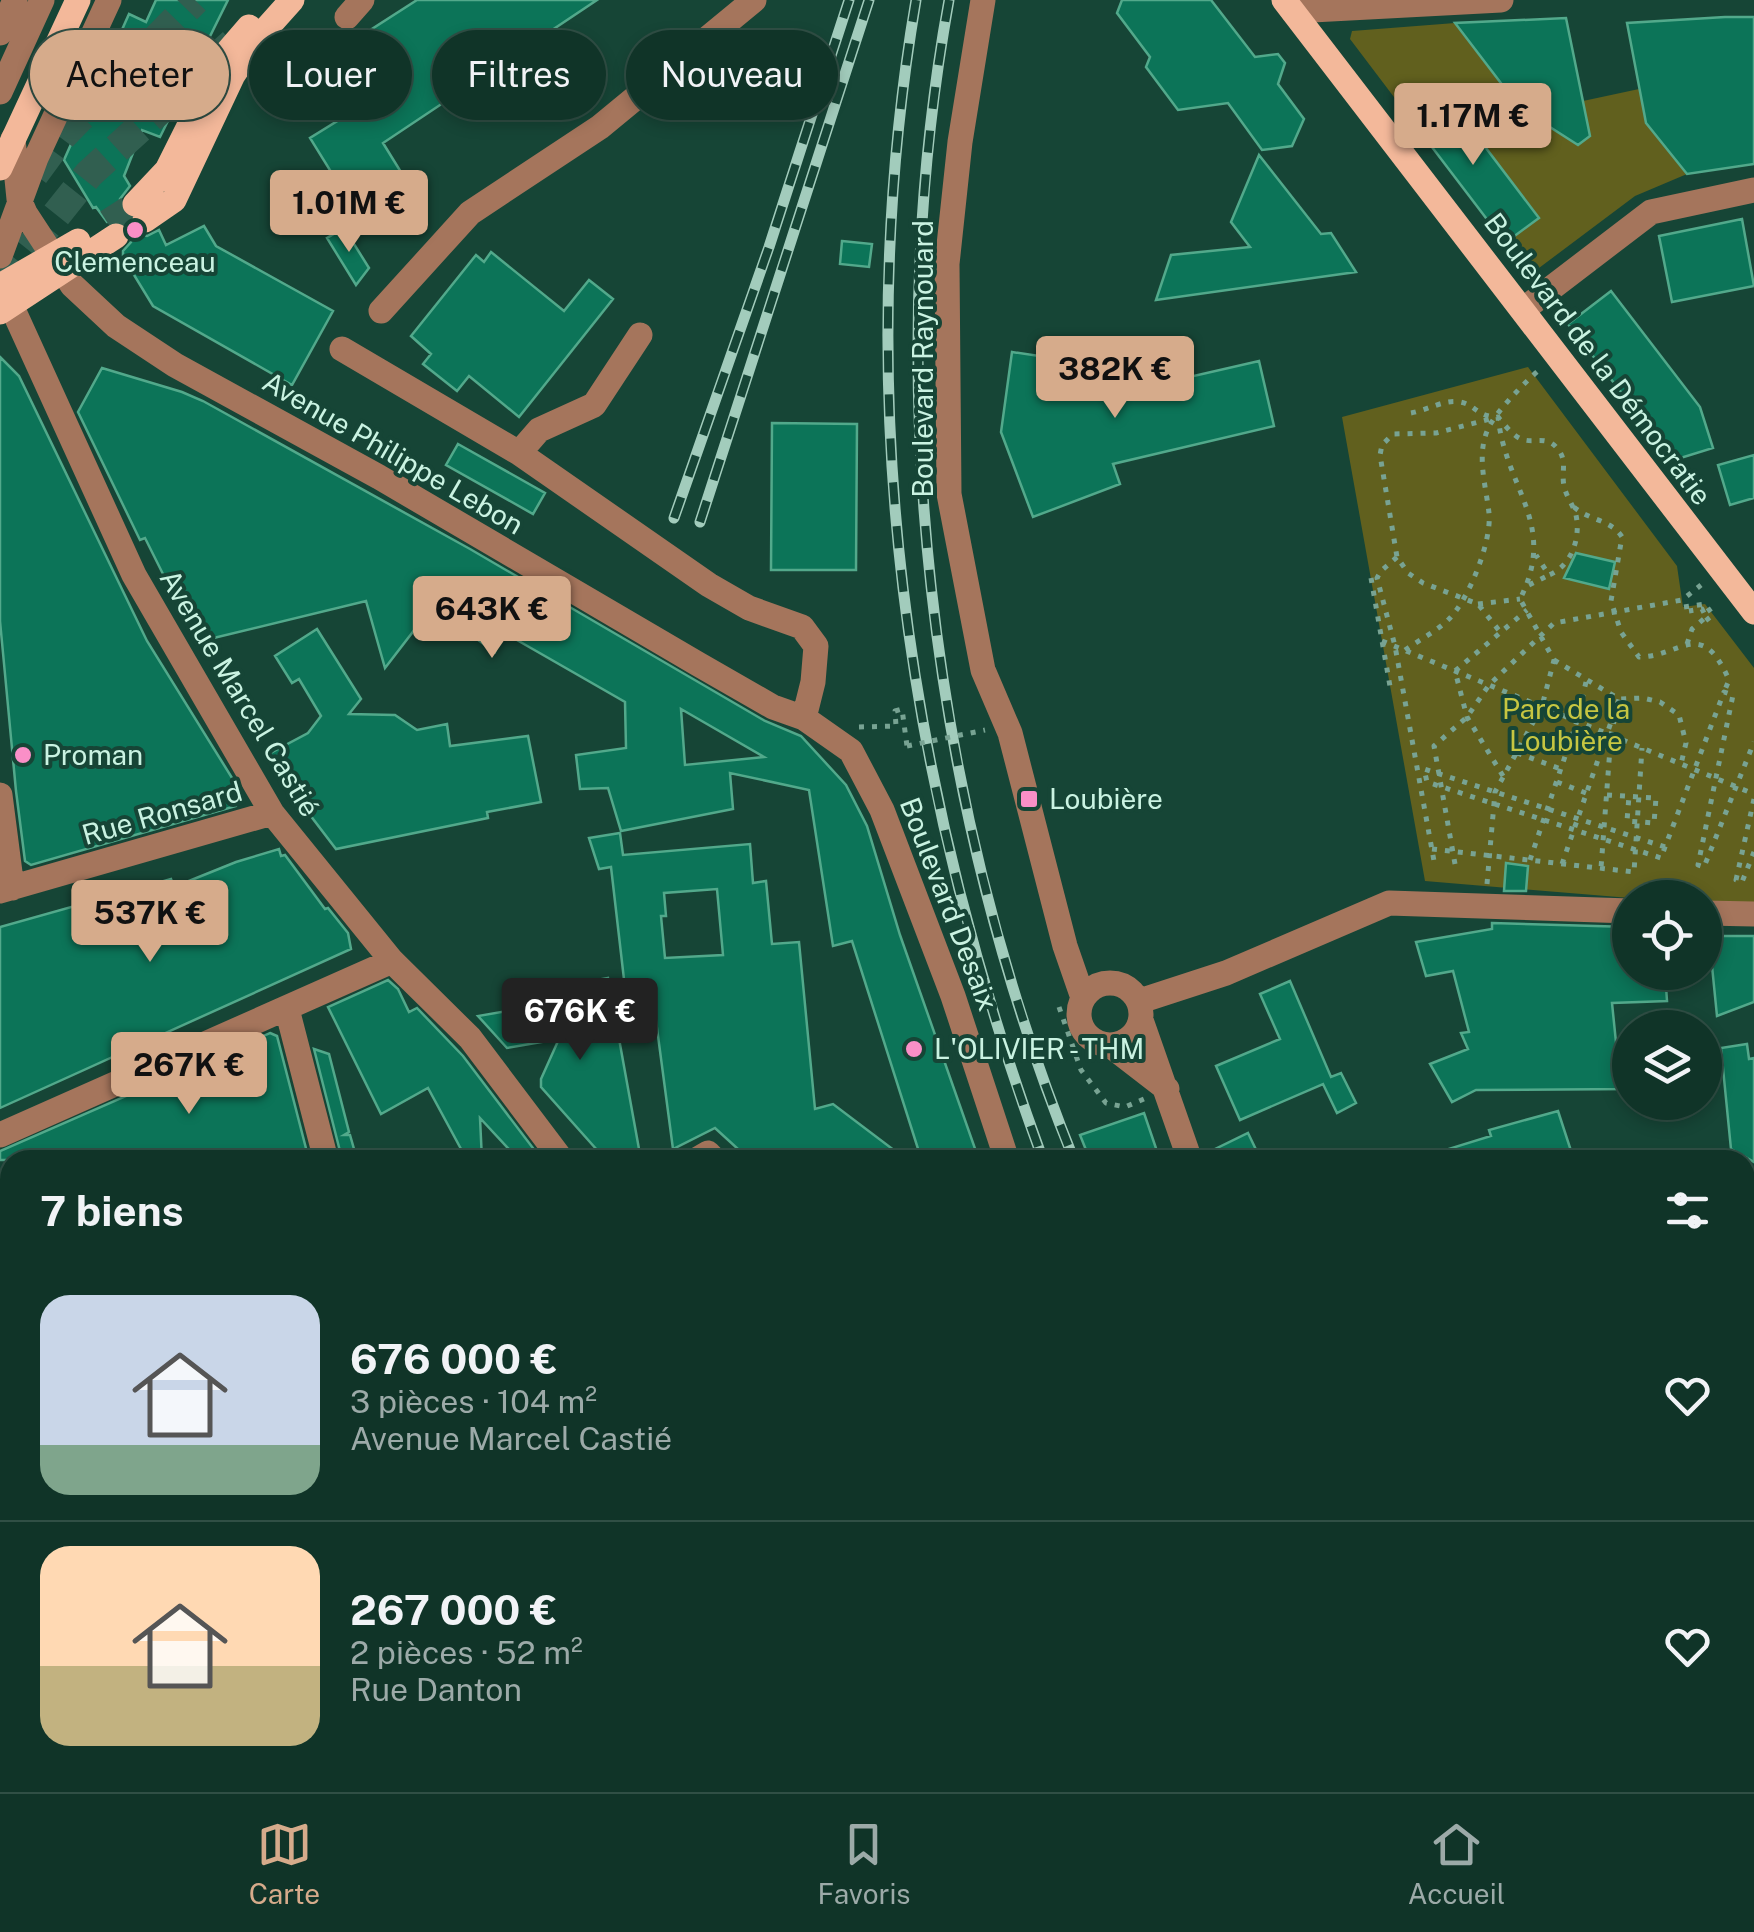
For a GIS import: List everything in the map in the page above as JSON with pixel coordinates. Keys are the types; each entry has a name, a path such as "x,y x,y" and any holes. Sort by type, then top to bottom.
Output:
{"main road":[{"path":"5,154 78,0"},
{"path":"272,0 224,56 167,170 140,212 174,200 233,75 258,38 292,0"},
{"name":"Boulevard de la Démocratie","path":"1288,6 1754,612"},
{"path":"4,301 112,229"}],"street":[{"path":"0,92 42,0"},
{"path":"0,256 19,199 109,0"},
{"path":"381,310 470,213 600,127 754,0"},
{"name":"Boulevard Raynouard","path":"982,0 960,142 947,264 949,494 982,670 1010,733 1065,946 1083,998"},
{"path":"1288,6 1501,0"},
{"name":"Avenue Philippe Lebon","path":"5,154 19,199 34,229 72,285 116,326 175,365 379,477 773,707 804,718 834,739"},
{"path":"1524,309 1650,212 1754,190"},
{"name":"Avenue Marcel Castié","path":"4,301 134,576 272,813 392,961 470,1038 554,1150"},
{"path":"520,453 540,430 594,405 640,335"},
{"path":"342,349 520,453 709,585 749,608 802,627 816,646 804,718"},
{"name":"Boulevard Desaix","path":"834,739 851,751 882,810 953,996 1004,1150"},
{"path":"0,795 6,890"},
{"name":"Rue Ronsard","path":"6,890 272,813"},
{"path":"1110,1046 1130,1038 1140,1011 1389,903 1612,910"},
{"path":"1722,913 1754,914"},
{"path":"1065,946 1110,982 1128,987 1140,1011 1187,1150"},
{"path":"0,1135 392,961"},
{"path":"1110,982 1090,990 1083,998 1079,1008 1083,1030 1166,1089"},
{"path":"287,1009 323,1150"}],"path":[{"path":"1404,650 1447,621 1464,596 1489,531 1482,482 1488,428 1534,375"},
{"path":"1411,413 1432,410 1454,400 1467,403 1484,417 1498,417 1526,441 1554,444 1564,462 1563,483 1577,518 1574,544 1561,570 1527,586"},
{"path":"1498,417 1436,434 1393,434 1382,446 1380,455 1397,557 1408,573 1423,584 1478,604 1501,633"},
{"path":"1498,417 1500,440 1530,514 1536,554 1520,599"},
{"path":"1477,424 1500,440"},
{"path":"1572,504 1582,514 1618,529 1622,537 1611,602 1621,632 1639,657 1658,655 1687,644 1699,645 1713,654 1729,680 1733,696 1698,865 1704,867 1754,742"},
{"path":"1536,554 1549,574"},
{"path":"1397,557 1380,570 1377,578 1395,646 1434,861"},
{"path":"1371,578 1391,692"},
{"path":"1455,864 1434,746 1467,717 1489,685 1554,622 1682,600 1706,582"},
{"path":"1681,593 1685,608"},
{"path":"1478,604 1520,599"},
{"path":"1520,599 1554,660 1619,699 1660,702 1679,715 1686,743 1680,764"},
{"path":"1685,608 1705,604 1713,615 1702,624"},
{"path":"1685,608 1702,609 1706,616 1692,628 1687,644"},
{"path":"1455,671 1527,610"},
{"path":"1382,641 1754,796 1736,880 1742,882 1754,852"},
{"path":"1487,886 1495,792 1542,706 1554,660"},
{"path":"1455,671 1467,717 1503,776"},
{"path":"1666,846 1424,769 1427,782 1661,858 1666,846 1694,769 1729,680"},
{"path":"1530,860 1577,721 1586,682"},
{"path":"1724,692 1733,696"},
{"path":"1562,864 1619,699"},
{"path":"866,725 896,726 895,711 902,709 908,746 984,730"},
{"path":"1601,868 1608,734"},
{"path":"1432,849 1634,872 1642,748"},
{"path":"1516,753 1561,768"},
{"path":"1556,782 1586,792"},
{"path":"1604,799 1629,796 1656,798 1654,823 1628,821 1629,796"}],"green space":[{"path":"1455,23 1520,108 1578,145 1590,136 1583,101 1639,89 1646,123 1687,174 1635,196 1531,274 1505,243 1539,217 1470,127 1421,94 1403,109 1350,39 1352,31"},
{"name":"Parc de la Loubière","path":"1528,367 1677,566 1683,607 1705,604 1754,668 1754,908 1722,905 1722,880 1612,880 1612,897 1425,881 1342,417"}],"building":[{"path":"156,0 228,0 213,30 122,30 129,14 146,22"},
{"path":"417,0 597,0 552,30 432,30 432,110 383,143 417,198 367,230 310,138 339,120 412,120 412,30 370,30"},
{"path":"1122,0 1211,0 1255,57 1278,54 1285,63 1278,84 1304,119 1292,146 1262,150 1228,103 1178,110 1146,67 1150,57 1117,13"},
{"path":"1754,17 1754,164 1687,174 1646,123 1627,23"},
{"path":"1566,18 1590,136 1578,145 1520,108 1455,23"},
{"path":"1421,94 1470,127 1539,218 1505,243 1403,109"},
{"path":"82,120 168,120 160,137 142,130 124,176 130,186 120,199 120,210 137,234 147,236 159,230 166,245 204,226 216,246 333,311 292,385 153,306 123,257 131,242 130,228 122,221 107,222 93,208 64,160"},
{"path":"1259,155 1321,234 1331,233 1356,272 1156,300 1171,255 1250,247 1231,222"},
{"path":"1742,219 1754,286 1672,302 1659,236"},
{"path":"344,228 369,268 356,285 327,238"},
{"path":"842,241 872,244 869,267 840,264"},
{"path":"491,252 564,311 589,280 613,299 519,417 469,376 457,391 423,364 431,354 411,336 476,255 484,262"},
{"path":"1611,291 1700,407 1713,448 1674,460 1568,324"},
{"path":"1012,352 1185,378 1259,361 1274,426 1113,464 1120,484 1033,517 1001,432"},
{"path":"0,357 19,376 147,641 242,794 236,806 31,865 25,861 16,791 0,621"},
{"path":"102,368 203,401 470,549 765,721 801,736 846,785 867,826 900,935 975,1150 918,1150 852,941 833,946 809,790 730,773 733,809 621,831 608,788 580,789 576,755 626,748 625,702 503,632 495,652 432,607 385,668 366,601 197,642 145,538 140,540 78,412","holes":["681,709 764,757 685,765"]},
{"path":"772,423 857,424 856,570 771,570"},
{"path":"458,444 545,493 533,514 446,465"},
{"path":"1754,455 1754,498 1730,505 1718,465"},
{"path":"1576,553 1615,562 1609,589 1564,578"},
{"path":"317,629 361,699 349,714 395,715 417,730 447,724 450,746 528,736 541,802 487,812 488,818 336,849 265,756 308,733 321,716 299,679 292,683 275,656"},
{"path":"620,833 623,855 750,844 753,883 766,881 772,944 799,942 815,1109 833,1104 894,1150 739,1150 715,1128 673,1149 651,983 625,988 611,867 599,869 589,838","holes":["717,889 723,955 665,958 661,916 666,916 664,893"]},
{"path":"279,849 348,933 351,949 0,1108 0,927 171,879 174,887"},
{"path":"1506,863 1528,866 1526,891 1504,891"},
{"path":"1492,923 1612,926 1612,990 1666,990 1667,1001 1612,1003 1612,1089 1476,1090 1452,1102 1430,1064 1468,1049 1461,1033 1469,1032 1453,971 1426,976 1416,942 1492,929"},
{"path":"1722,936 1754,936 1754,1002 1722,1014 1722,1010 1716,1010 1714,990 1722,990"},
{"path":"608,978 639,1150 597,1150 541,1087 559,1039 507,1048 478,1016 566,1001 564,986"},
{"path":"388,980 398,989 409,1012 417,1008 463,1056 534,1150 510,1150 480,1118 482,1150 462,1150 428,1088 381,1114 328,1007"},
{"path":"1290,981 1331,1077 1341,1073 1356,1103 1337,1113 1323,1084 1240,1120 1216,1066 1280,1039 1260,994"},
{"path":"270,1033 277,1036 306,1150 2,1150"},
{"path":"1747,1044 1749,1059 1754,1058 1754,1150 1731,1149 1722,1048"},
{"path":"314,1049 329,1054 349,1132 344,1135 350,1135 354,1150 340,1150"},
{"path":"1558,1111 1571,1150 1445,1150 1491,1136 1489,1130"},
{"path":"1144,1113 1157,1150 1086,1150 1080,1135"},
{"path":"1248,1133 1256,1150 1213,1150"}],"tunnel":[{"path":"34,174 62,136 195,0"},
{"path":"0,285 89,174 233,43"},
{"path":"107,222 135,204"}],"railway":[{"path":"674,518 769,247 849,0"},
{"path":"700,522 869,0"},
{"path":"916,0 897,148 888,295 891,442 903,588 925,733 956,877 995,1019 1040,1150"},
{"path":"949,0 929,144 919,291 920,440 931,588 953,736 984,881 1024,1023 1070,1150"}],"place":[{"name":"Clemenceau","path":"135,230"},
{"name":"Proman","path":"23,755"},
{"name":"Loubière","path":"1029,799"},
{"name":"L'OLIVIER - THM","path":"914,1049"}]}
